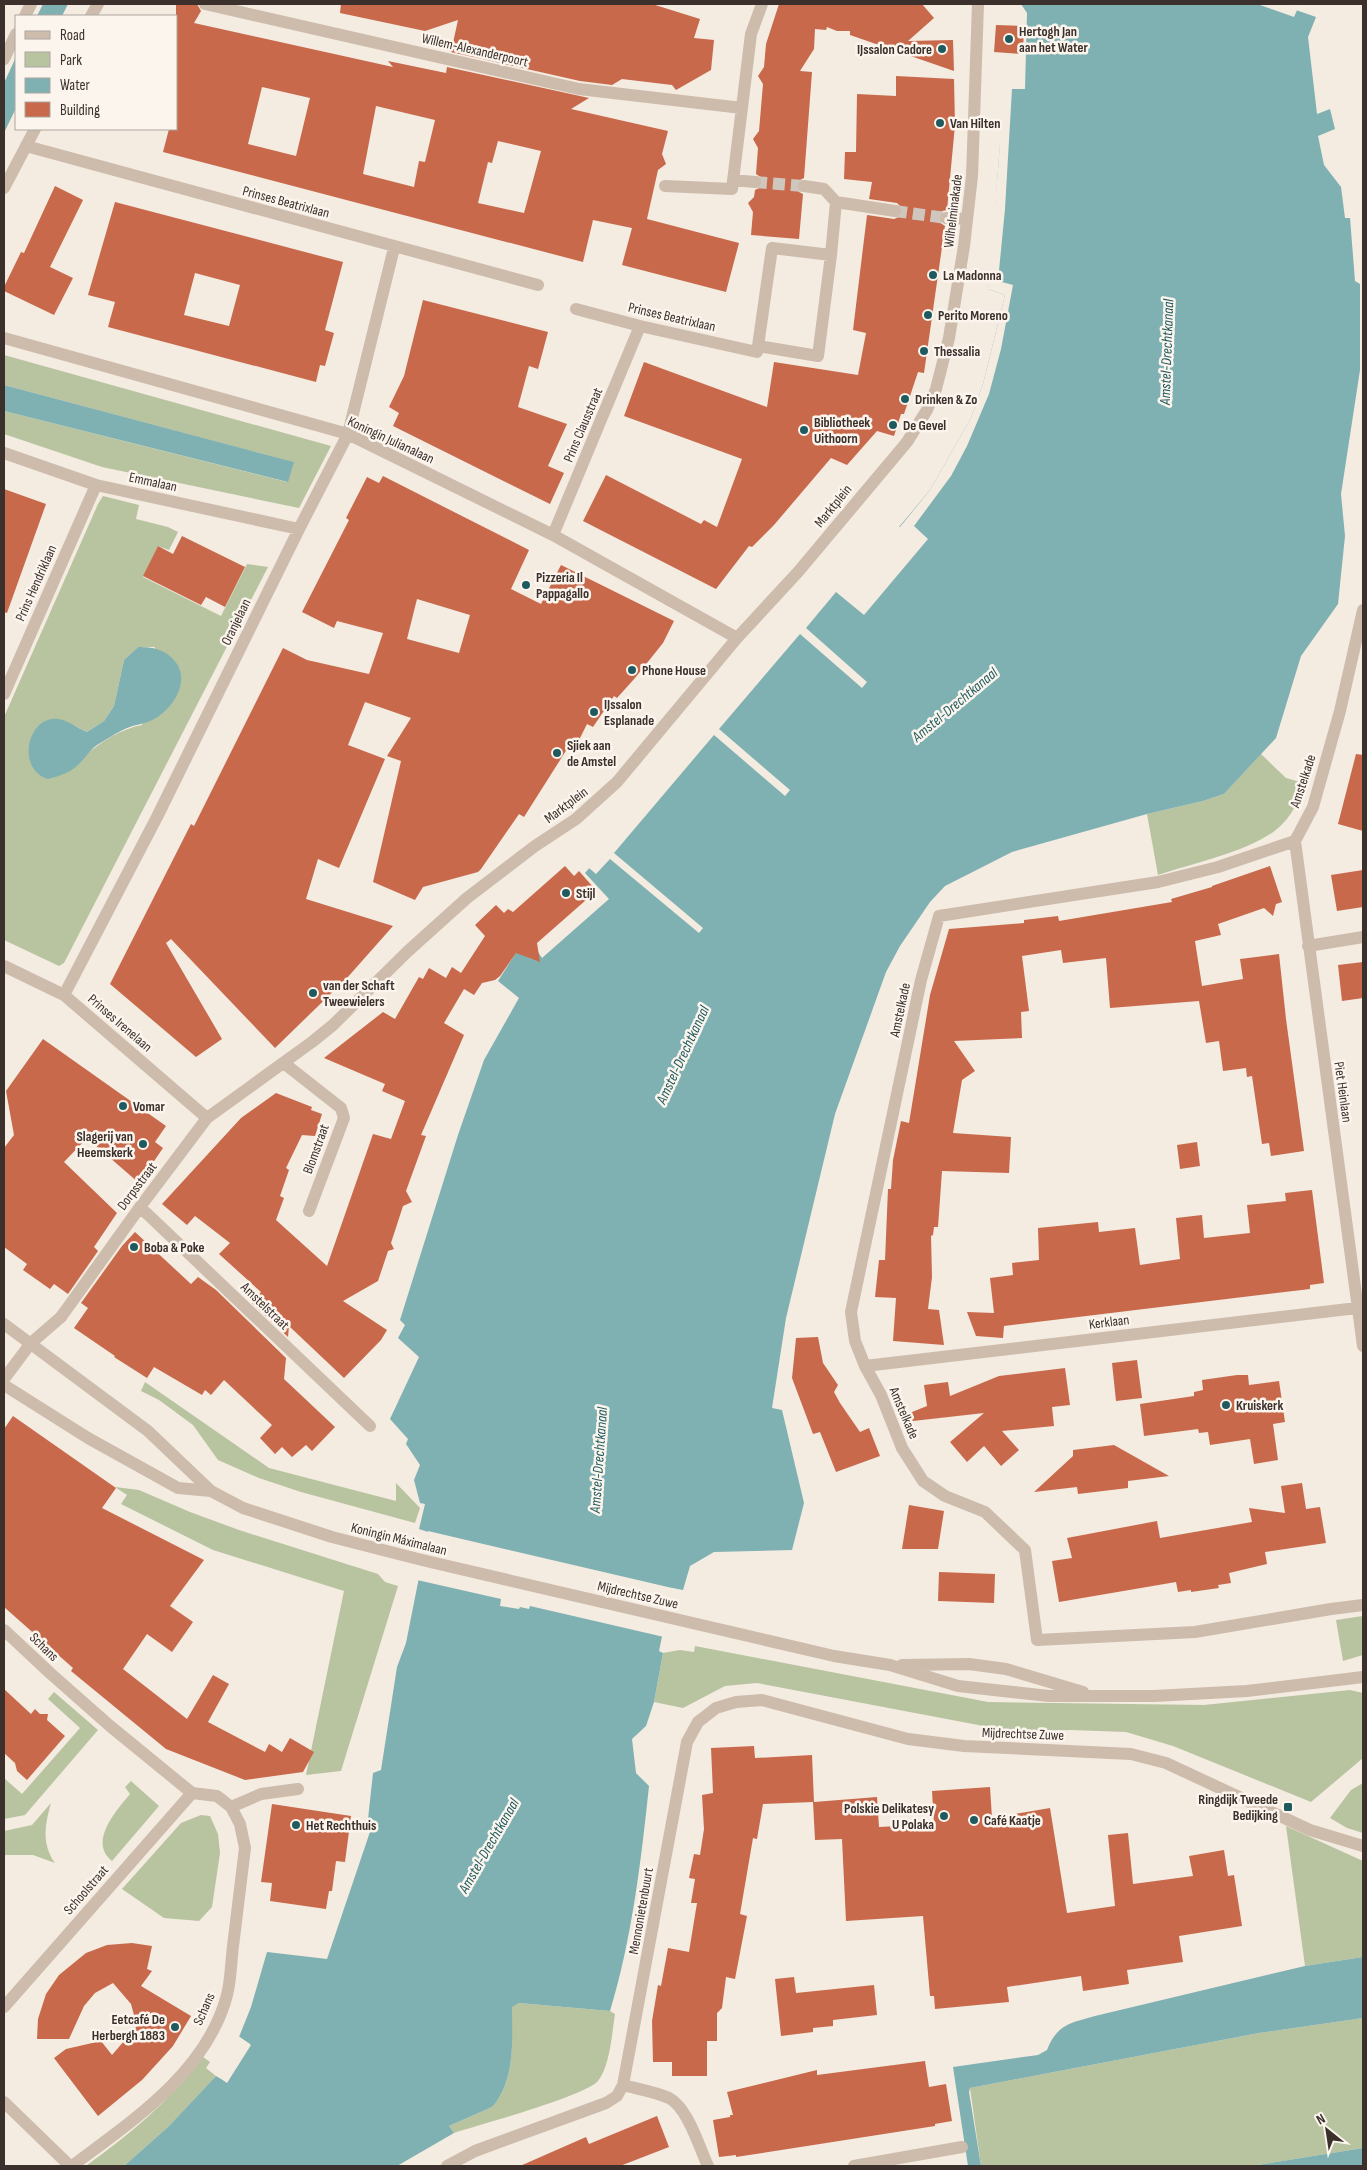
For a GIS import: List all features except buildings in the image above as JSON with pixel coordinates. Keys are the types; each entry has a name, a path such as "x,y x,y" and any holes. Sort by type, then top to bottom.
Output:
{"street":[{"path":"92,15 98,4"},
{"name":"Willem-Alexanderpoort","path":"205,4 579,89 742,108"},
{"path":"665,186 732,189 751,34 762,4"},
{"name":"Wilhelminakade","path":"907,442 927,410 938,382 949,338 972,176 978,4"},
{"path":"4,59 15,36"},
{"path":"4,188 34,130"},
{"name":"Prinses Beatrixlaan","path":"26,146 394,248 538,285"},
{"path":"733,180 755,182"},
{"path":"804,186 824,189 836,202 895,211"},
{"name":"Prinses Beatrixlaan","path":"576,309 640,326 757,352 758,346 818,356 832,255 836,202"},
{"path":"946,218 967,219"},
{"name":"Oranjelaan","path":"64,995 157,817 348,434 394,248"},
{"path":"758,346 772,248 832,255"},
{"name":"Prins Clausstraat","path":"553,535 640,326"},
{"name":"Koningin Julianalaan","path":"4,338 348,434 553,535 737,638"},
{"name":"Marktplein","path":"285,1064 333,1025 407,952 467,898 598,801 639,758 737,638 798,572 907,442"},
{"name":"Emmalaan","path":"4,453 96,485 299,529"},
{"name":"Prins Hendriklaan","path":"4,694 96,485"},
{"name":"Amstelkade","path":"1363,610 1340,711 1313,807 1295,842 1218,867 1158,882 939,916 922,980 851,1312 855,1341 865,1366 881,1395 902,1448 923,1481 946,1496 985,1512 1025,1550 1037,1640 1195,1632 1363,1605"},
{"name":"Piet Heinlaan","path":"1295,842 1363,1346"},
{"path":"1308,946 1363,937"},
{"name":"Prinses Irenelaan","path":"4,966 64,995 207,1118"},
{"name":"Dorpsstraat","path":"4,1379 31,1344 62,1317 140,1207 207,1118 285,1064"},
{"name":"Blomstraat","path":"285,1064 341,1108 344,1118 309,1211"},
{"name":"Amstelstraat","path":"140,1207 370,1426"},
{"name":"Kerklaan","path":"865,1366 1357,1308"},
{"name":"Koningin Máximalaan","path":"4,1324 148,1430 211,1491 242,1508 314,1531 422,1560 586,1598"},
{"name":"Koningin Máximalaan","path":"4,1385 88,1438 178,1488 211,1491"},
{"name":"Mijdrechtse Zuwe","path":"586,1598 834,1656 890,1665 958,1686 1049,1696 1154,1696 1247,1691 1363,1677"},
{"name":"Schans","path":"4,1630 110,1726 192,1793"},
{"name":"Mijdrechtse Zuwe","path":"890,1665 969,1664 1006,1669 1092,1695"},
{"name":"Mijdrechtse Zuwe","path":"687,1742 698,1722 716,1708 749,1700 762,1700 918,1740 964,1746 1131,1754 1166,1763 1310,1830 1363,1846"},
{"name":"Mennonietenbuurt","path":"624,2085 687,1742"},
{"path":"192,1793 217,1796 232,1807 261,1794 298,1789"},
{"name":"Schoolstraat","path":"4,2008 192,1793"},
{"name":"Schans","path":"4,2102 71,2166 145,2111 194,2060 216,2024 227,1994 245,1848 240,1824 232,1807"},
{"path":"447,2166 476,2151 606,2103 617,2096 624,2085 669,2098 678,2105 684,2113 708,2166"},
{"path":"854,2166 962,2147"}],"green space":[{"path":"4,355 331,446 299,508 102,467 4,434 4,411 287,482 293,462 4,385"},
{"path":"103,496 139,505 136,519 168,527 178,532 169,550 158,546 143,577 221,616 247,564 268,567 64,963 59,966 4,940 4,717","holes":["138,647 155,647 142,725 112,736 86,755 73,725 87,732 104,721 114,706 124,660"]},
{"path":"1261,754 1286,778 1307,784 1282,825 1266,837 1252,844 1158,875 1147,814 1224,794"},
{"path":"145,1382 269,1468 396,1501 396,1483 420,1508 415,1523 301,1492 259,1478 218,1460 193,1425 159,1400 141,1391"},
{"path":"115,1487 139,1490 239,1530 378,1574 385,1582 398,1586 341,1771 306,1775 344,1591 213,1550 121,1504 127,1495"},
{"path":"1363,1616 1363,1655 1343,1661 1336,1620"},
{"path":"695,1646 988,1702 1204,1705 1350,1690 1363,1693 1363,1758 1311,1802 1173,1746 1126,1732 1071,1730 1010,1731 757,1683 725,1686 683,1708 654,1702 663,1653 680,1650 694,1652"},
{"path":"54,1692 98,1730 25,1815 4,1819 4,1778 22,1794 80,1728 48,1699"},
{"path":"131,1781 159,1806 112,1861 105,1853 103,1836 112,1818 130,1794 125,1787"},
{"path":"1363,1783 1363,1833 1347,1828 1330,1818 1351,1790"},
{"path":"51,1803 47,1818 46,1841 55,1863 33,1855 4,1855 4,1831 32,1825"},
{"path":"201,1815 210,1816 218,1834 220,1853 212,1907 199,1921 164,1918 122,1889 181,1823"},
{"path":"1286,1826 1363,1861 1363,1957 1305,1966"},
{"path":"519,2003 610,2011 615,2014 610,2049 602,2075 598,2081 574,2094 530,2110 454,2133 449,2126 492,2107 500,2096 509,2072 511,2060 511,2007"},
{"path":"1363,2018 1363,2148 1251,2166 981,2166 970,2088 1259,2033"},
{"path":"203,2057 210,2062 206,2068 216,2076 169,2126 124,2166 86,2166 163,2103"}],"water":[{"path":"43,4 68,4 62,15 38,15"},
{"name":"Amstel-Drechtkanaal","path":"1021,4 1291,4 1290,8 1316,17 1308,37 1317,114 1330,109 1335,129 1318,136 1324,165 1341,187 1345,218 1350,218 1355,281 1360,284 1360,370 1341,494 1345,536 1338,604 1301,656 1276,738 1224,794 1012,852 945,886 930,902 900,946 886,972 835,1114 786,1318 772,1408 782,1410 804,1503 792,1550 714,1552 690,1566 683,1590 672,1588 659,1651 663,1653 654,1702 646,1726 632,1739 636,1773 649,1786 630,1928 610,2011 519,2003 512,2007 511,2059 509,2072 500,2096 492,2107 449,2126 454,2133 397,2166 124,2166 169,2126 216,2076 227,2082 250,2044 239,2037 251,2007 267,1952 327,1959 374,1820 368,1819 373,1773 381,1770 397,1667 406,1643 428,1532 419,1529 425,1504 420,1503 414,1480 420,1465 406,1444 408,1439 390,1419 419,1357 398,1338 405,1325 400,1320 458,1135 484,1060 519,998 498,981 519,948 531,959 538,952 542,958 609,899 585,873 684,760 836,580 863,600 914,540 899,527 930,490 971,418 983,384 1005,295 988,289 1004,89 1025,89 1027,13"},
{"path":"15,59 15,110 4,133 4,83"},
{"path":"4,385 294,462 288,482 4,411"},
{"path":"138,647 165,652 177,664 181,679 180,687 173,702 162,714 152,720 123,730 97,745 76,767 68,772 48,779 38,773 31,765 29,744 39,725 48,720 58,719 69,722 87,732 104,721 114,706 124,660"},
{"path":"1363,1957 1363,2018 1259,2033 970,2088 969,2092 981,2166 968,2166 953,2067 1038,2055 1047,2050 1051,2041 1060,2030 1072,2023 1095,2016 1305,1966"},
{"path":"1363,2148 1363,2166 1251,2166"}],"pier":[{"path":"1257,4 1294,4 1293,6 1298,8 1294,17"},
{"path":"1002,89 1012,89 1005,209 998,281 1013,285 1001,349 989,394 967,446 951,476 914,526 928,539 864,615 836,592 806,628 867,682 862,688 800,634 719,729 790,790 785,796 714,735 614,853 703,928 699,933 610,859 596,874 589,868 835,578 862,597 910,540 897,527 900,527 930,490 971,418 983,384 1005,295 988,289 999,157"},
{"path":"428,1531 685,1591 683,1593 674,1591 664,1637 530,1606 529,1609 520,1607 519,1609 500,1606 501,1599 417,1580"},
{"path":"237,2035 251,2045 227,2083 214,2074 217,2073 226,2079 247,2045 237,2039"}],"tunnel":[{"path":"755,182 804,186"},
{"path":"895,211 946,218"}],"place":[{"name":"Hertogh Jan aan het Water","path":"1009,39"},
{"name":"IJssalon Cadore","path":"942,49"},
{"name":"Van Hilten","path":"940,123"},
{"name":"La Madonna","path":"933,275"},
{"name":"Perito Moreno","path":"928,315"},
{"name":"Thessalia","path":"924,351"},
{"name":"Drinken & Zo","path":"905,399"},
{"name":"De Gevel","path":"893,425"},
{"name":"Bibliotheek Uithoorn","path":"804,430"},
{"name":"Pizzeria Il Pappagallo","path":"526,585"},
{"name":"Phone House","path":"632,670"},
{"name":"IJssalon Esplanade","path":"594,712"},
{"name":"Sjiek aan de Amstel","path":"557,753"},
{"name":"Stijl","path":"566,893"},
{"name":"van der Schaft Tweewielers","path":"313,993"},
{"name":"Vomar","path":"123,1106"},
{"name":"Slagerij van Heemskerk","path":"143,1144"},
{"name":"Boba & Poke","path":"134,1247"},
{"name":"Kruiskerk","path":"1226,1405"},
{"name":"Ringdijk Tweede Bedijking","path":"1288,1807"},
{"name":"Polskie Delikatesy U Polaka","path":"944,1816"},
{"name":"Café Kaatje","path":"974,1820"},
{"name":"Het Rechthuis","path":"296,1825"},
{"name":"Eetcafé De Herbergh 1883","path":"175,2027"}]}
